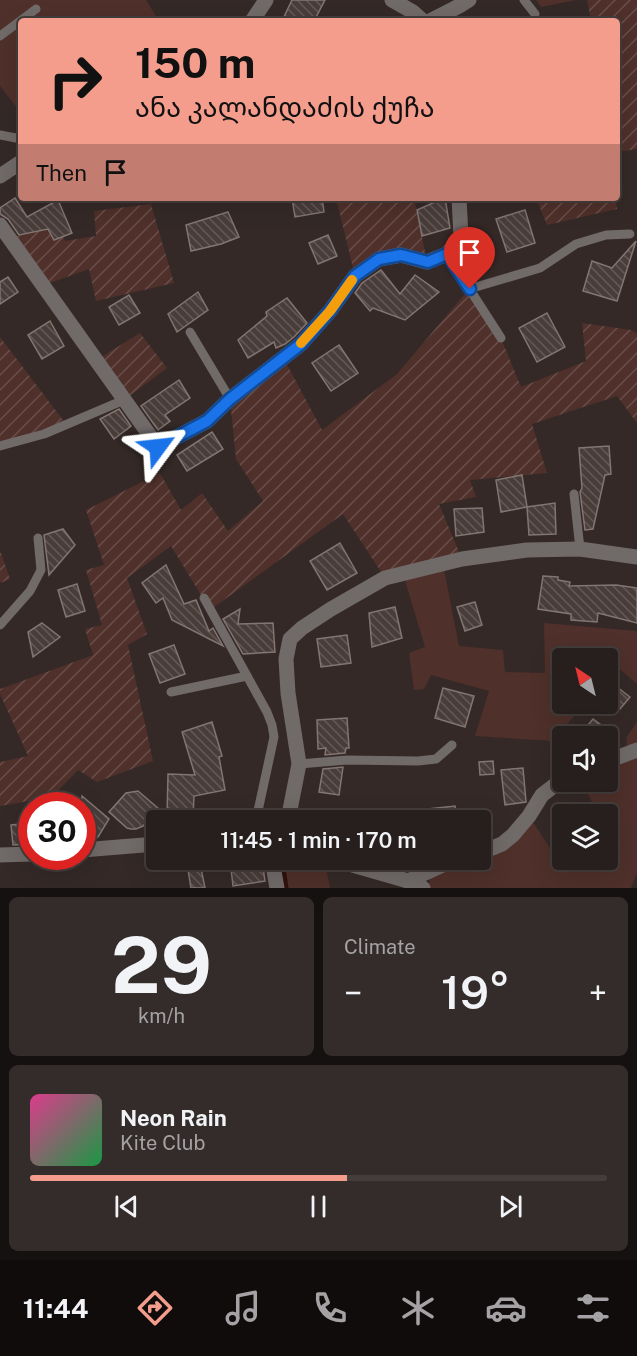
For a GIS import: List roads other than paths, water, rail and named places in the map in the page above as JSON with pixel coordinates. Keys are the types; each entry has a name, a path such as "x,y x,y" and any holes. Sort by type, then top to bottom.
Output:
{"street":[{"path":"254,18 266,0"},
{"path":"392,0 420,18"},
{"path":"436,18 469,0"},
{"path":"0,176 18,164"},
{"path":"0,225 158,447 207,421 230,399 301,344 330,311 355,276 379,259 401,255 428,262 447,254 461,237 459,201"},
{"path":"290,810 299,764 288,693 286,659 290,639 302,628 330,609 385,578 462,559 527,550 580,549 637,557"},
{"path":"618,757 637,750"},
{"path":"491,848 502,844 513,835 529,816 542,795 552,787"},
{"path":"96,849 146,845"},
{"path":"0,855 18,855"},
{"path":"274,870 277,888"},
{"path":"370,870 408,881 423,888"},
{"path":"408,881 432,870"}],"lane":[{"path":"524,0 535,14"},
{"path":"24,18 36,9"},
{"path":"0,36 18,22"},
{"path":"0,135 18,138"},
{"path":"470,289 540,268 576,244 606,235 630,234"},
{"path":"447,254 501,338"},
{"path":"189,332 230,399"},
{"path":"0,446 44,434 124,400"},
{"path":"574,494 580,549"},
{"path":"0,626 30,591 40,570 38,538"},
{"path":"204,598 272,725 274,737 258,810"},
{"path":"171,692 247,676"},
{"path":"299,764 346,760 436,759 452,745"}],"waterway":[{"path":"283,870 286,888"}]}
